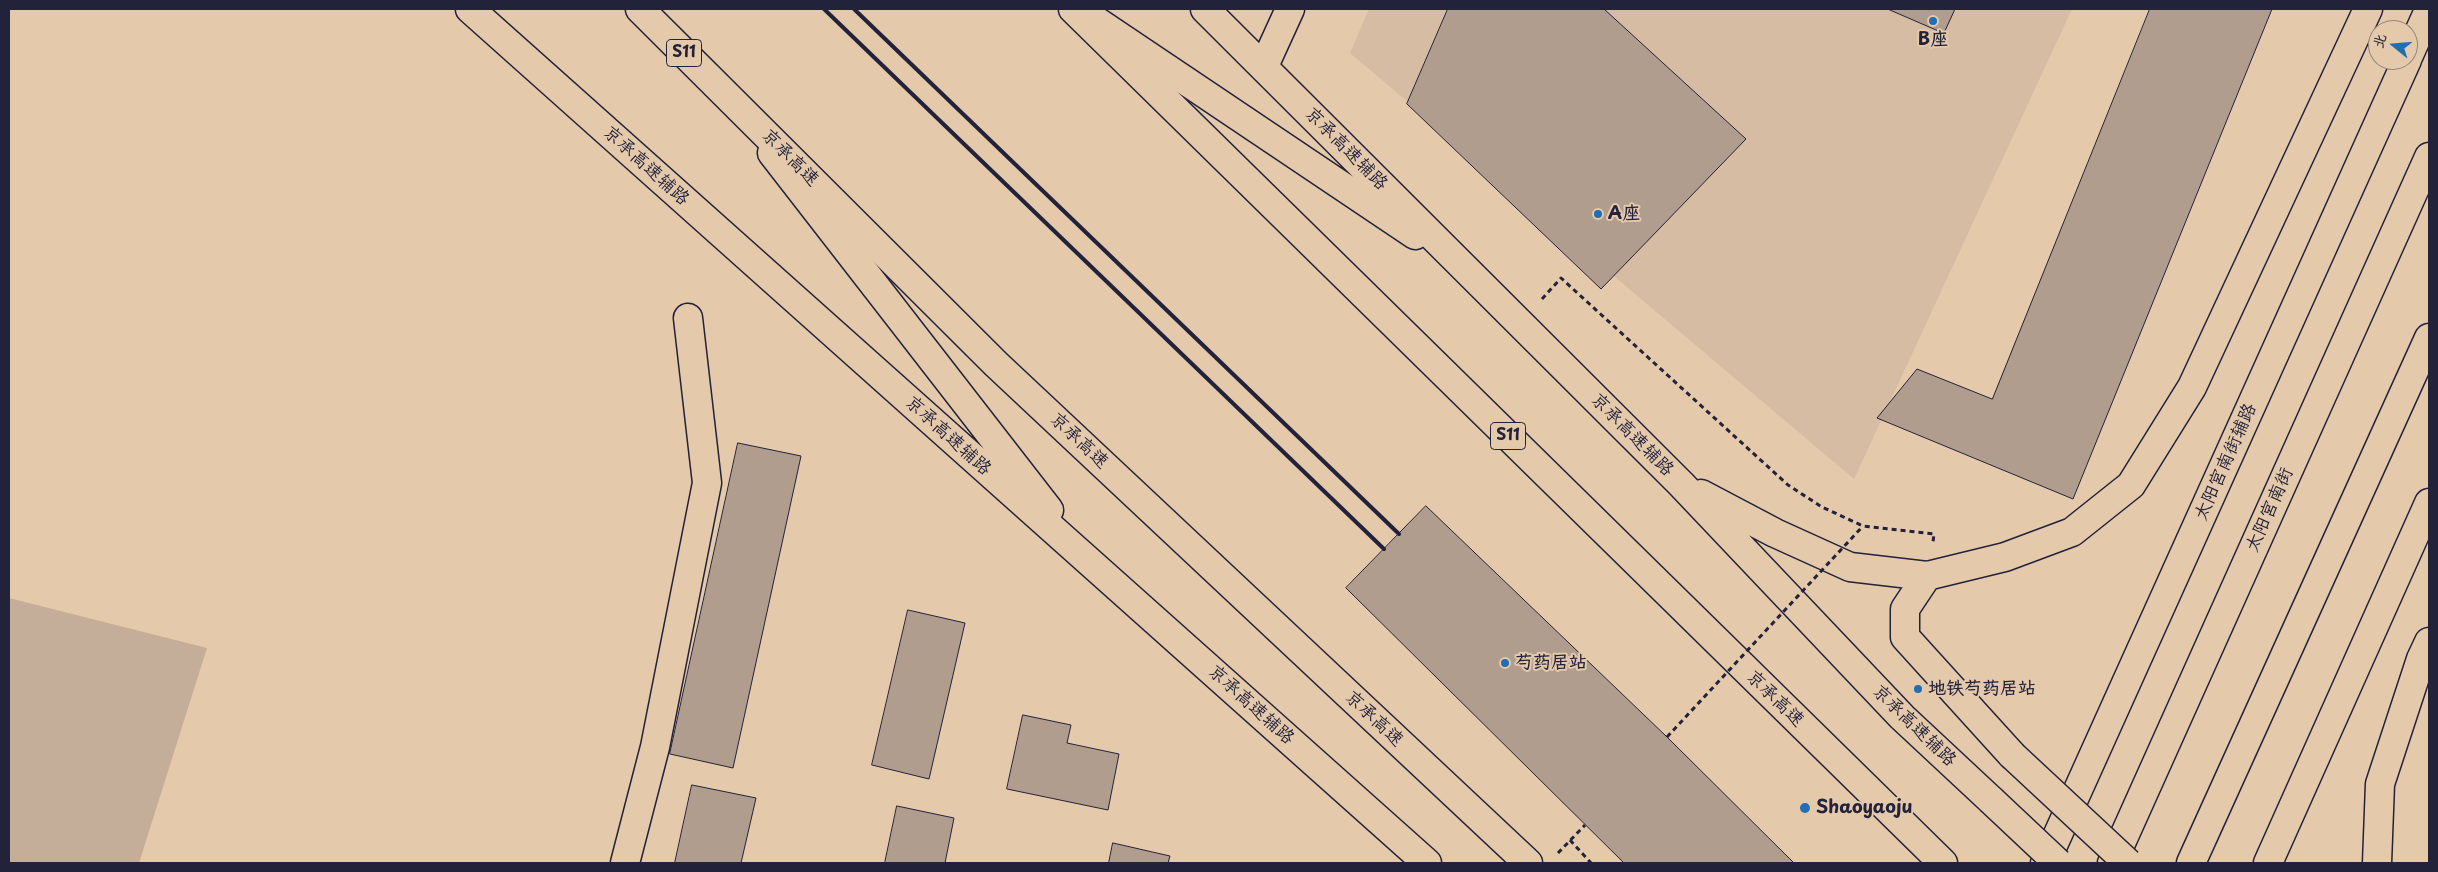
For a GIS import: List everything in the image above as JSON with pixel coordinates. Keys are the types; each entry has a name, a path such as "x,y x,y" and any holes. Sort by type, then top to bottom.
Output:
{"main road":[{"name":"京承高速辅路","path":"470,9 1426,863"},
{"name":"京承高速","path":"640,9 996,364 1541,860"},
{"name":"京承高速","path":"1073,9 1943,863"},
{"path":"1078,9 1464,268"},
{"name":"京承高速辅路","path":"1205,9 1681,484 1902,717 2058,863"},
{"path":"1264,66 1290,9"},
{"path":"1681,484 1775,533 1850,567 1927,576 2005,557 2072,532 2131,485 2192,387 2368,9"},
{"name":"太阳宫南街辅路","path":"2418,34 2429,10"},
{"name":"太阳宫南街辅路","path":"2045,863 2402,70"},
{"path":"728,96 1092,565"},
{"name":"太阳宫南街","path":"2112,863 2429,157"},
{"path":"625,863 655,747 707,483 688,318"},
{"path":"2191,863 2429,338"},
{"path":"2268,863 2429,503"},
{"path":"1927,576 1905,609 1905,637 2012,755 2128,863"},
{"path":"2377,863 2380,784 2429,642"}],"path":[{"path":"1561,278 1788,485 1822,508 1863,526 1934,534"},
{"path":"1667,738 1863,526"},
{"path":"1541,860 1570,840 1585,825"},
{"path":"1570,840 1591,863"}],"shaded area":[{"path":"1369,9 2072,9 1854,479 1350,53"},
{"path":"9,598 207,648 139,863 9,863"}],"building":[{"name":"A座","path":"1448,9 1604,9 1746,139 1601,289 1407,104"},
{"name":"B座","path":"1888,9 1955,9 1944,33"},
{"path":"2150,9 2272,9 2073,499 1877,418 1917,369 1992,399"},
{"path":"738,443 801,456 733,768 670,754"},
{"name":"芍药居站","path":"1426,506 1667,737 1794,863 1624,863 1346,588"},
{"path":"908,610 965,623 929,779 872,765"},
{"path":"1023,715 1071,725 1067,743 1119,754 1108,810 1007,789"},
{"path":"692,785 756,798 741,863 675,863"},
{"path":"897,806 954,818 945,863 885,863"},
{"path":"1113,843 1170,856 1168,863 1109,863"}],"railway":[{"path":"824,9 1384,549"},
{"path":"854,9 1399,534"}],"place":[{"name":"B座","path":"1933,21"},
{"name":"A座","path":"1598,214"},
{"name":"芍药居站","path":"1505,663"},
{"name":"地铁芍药居站","path":"1918,689"},
{"name":"Shaoyaoju","path":"1805,808"}]}
